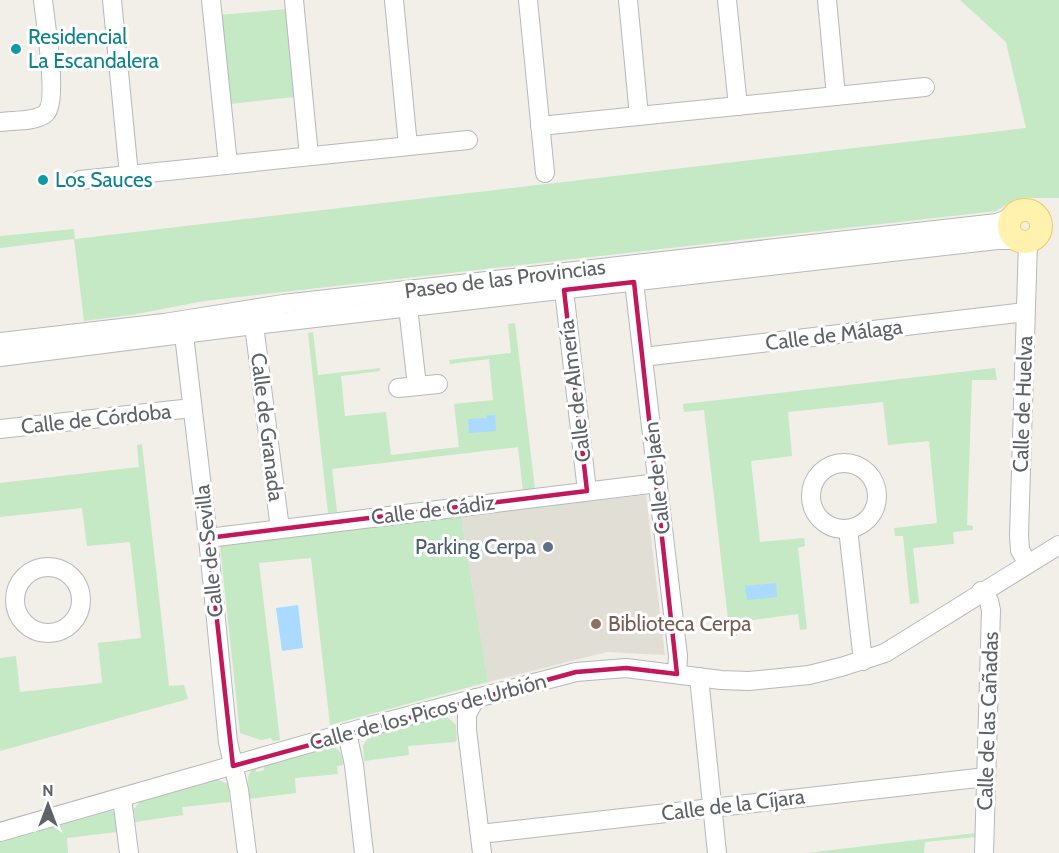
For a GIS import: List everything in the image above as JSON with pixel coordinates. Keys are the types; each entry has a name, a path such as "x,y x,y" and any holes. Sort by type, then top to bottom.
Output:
{"main road":[{"path":"1010,218 1009,231 1035,232"},
{"name":"Paseo de las Provincias","path":"1035,232 1059,218"}],"street":[{"path":"0,122 32,119 44,115 50,109 52,92 43,0"},
{"path":"112,0 129,175"},
{"path":"211,0 228,164"},
{"path":"294,0 309,156"},
{"path":"394,0 408,146"},
{"path":"528,0 545,173"},
{"path":"627,0 639,116"},
{"path":"727,0 738,106"},
{"path":"827,0 836,96"},
{"path":"540,126 926,87"},
{"path":"80,180 468,140"},
{"name":"Paseo de las Provincias","path":"0,342 173,322 295,303 997,223 1010,218"},
{"name":"Paseo de las Provincias","path":"0,357 184,335 254,324 996,240 1035,232"},
{"name":"Calle de Huelva","path":"1028,564 1020,550 1019,535 1025,312 1035,232"},
{"name":"Calle de Jaén","path":"634,282 678,656 677,675"},
{"name":"Calle de Almería","path":"564,290 587,491"},
{"name":"Paseo de las Provincias","path":"408,307 417,386"},
{"name":"Calle de Málaga","path":"643,357 1025,312"},
{"name":"Calle de Granada","path":"254,324 280,529"},
{"name":"Calle de Sevilla","path":"184,335 208,538 228,742 246,853"},
{"path":"398,388 438,384"},
{"name":"Calle de Córdoba","path":"0,429 192,408"},
{"name":"Calle de Cádiz","path":"208,538 658,483"},
{"path":"848,529 863,661"},
{"name":"Calle de los Picos de Urbión","path":"0,832 347,733 576,672 626,668 730,681 809,675 863,661 894,647 981,591 1059,545"},
{"name":"Calle de las Cañadas","path":"981,591 991,610 984,853"},
{"path":"699,677 717,853"},
{"path":"476,698 467,714 467,730 482,853"},
{"path":"442,708 457,717 467,730"},
{"path":"347,733 354,765 364,853"},
{"name":"Calle de la Cíjara","path":"480,834 986,777"},
{"path":"122,798 129,853"}],"highlighted area":[{"path":"634,282 677,674 626,668 576,672 233,766 208,538 587,491 564,290"}],"shaded area":[{"path":"646,495 665,655 607,652 488,682 461,516"}],"green space":[{"path":"960,0 1059,0 1059,198 1014,200 996,211 204,301 131,315 84,321 74,239 0,248 0,236 74,229 75,239 1026,128 1006,42"},
{"path":"286,9 295,97 229,104 220,15"},
{"path":"515,323 535,489 523,491 518,447 332,469 337,512 328,513 308,333 313,332 318,375 380,368 380,371 341,376 345,416 386,412 391,455 459,447 454,404 493,400 489,359 450,364 449,360 511,353 508,324"},
{"path":"995,368 997,380 972,380 967,525 973,526 973,530 953,532 954,544 913,548 919,603 910,604 903,536 895,536 894,528 937,523 929,441 888,445 883,402 788,412 792,456 751,461 760,542 804,538 805,546 798,548 807,629 800,630 798,614 736,622 737,636 730,637 704,410 684,412 683,404"},
{"path":"142,444 169,686 184,685 188,699 0,751 0,658 16,656 20,692 102,683 98,643 141,638 130,542 87,546 82,508 0,517 0,483 139,467 137,445"},
{"path":"461,516 488,682 330,725 311,558 259,563 280,740 273,741 271,738 261,740 240,733 220,546"},
{"path":"446,716 456,725 457,740 455,742 408,746 409,755 364,761 363,745 370,736"},
{"path":"330,746 337,749 341,756 343,765 337,766 338,774 295,778 296,793 249,799 248,777 252,768 254,767 257,772 264,770 263,765"},
{"path":"216,779 228,784 230,802 182,807 183,815 135,822 134,809 140,801"},
{"path":"109,809 114,812 117,832 67,838 68,853 0,853 0,840"},
{"path":"976,833 976,837 925,842 924,853 806,853"}],"water":[{"path":"487,415 495,415 496,431 469,433 468,419 487,418"},
{"path":"776,583 777,597 747,600 745,586"},
{"path":"298,605 303,648 282,651 276,608"}],"place":[{"name":"Residencial La Escandalera","path":"16,49"},
{"name":"Los Sauces","path":"43,180"},
{"name":"Parking Cerpa","path":"548,547"},
{"name":"Biblioteca Cerpa","path":"596,624"}]}
